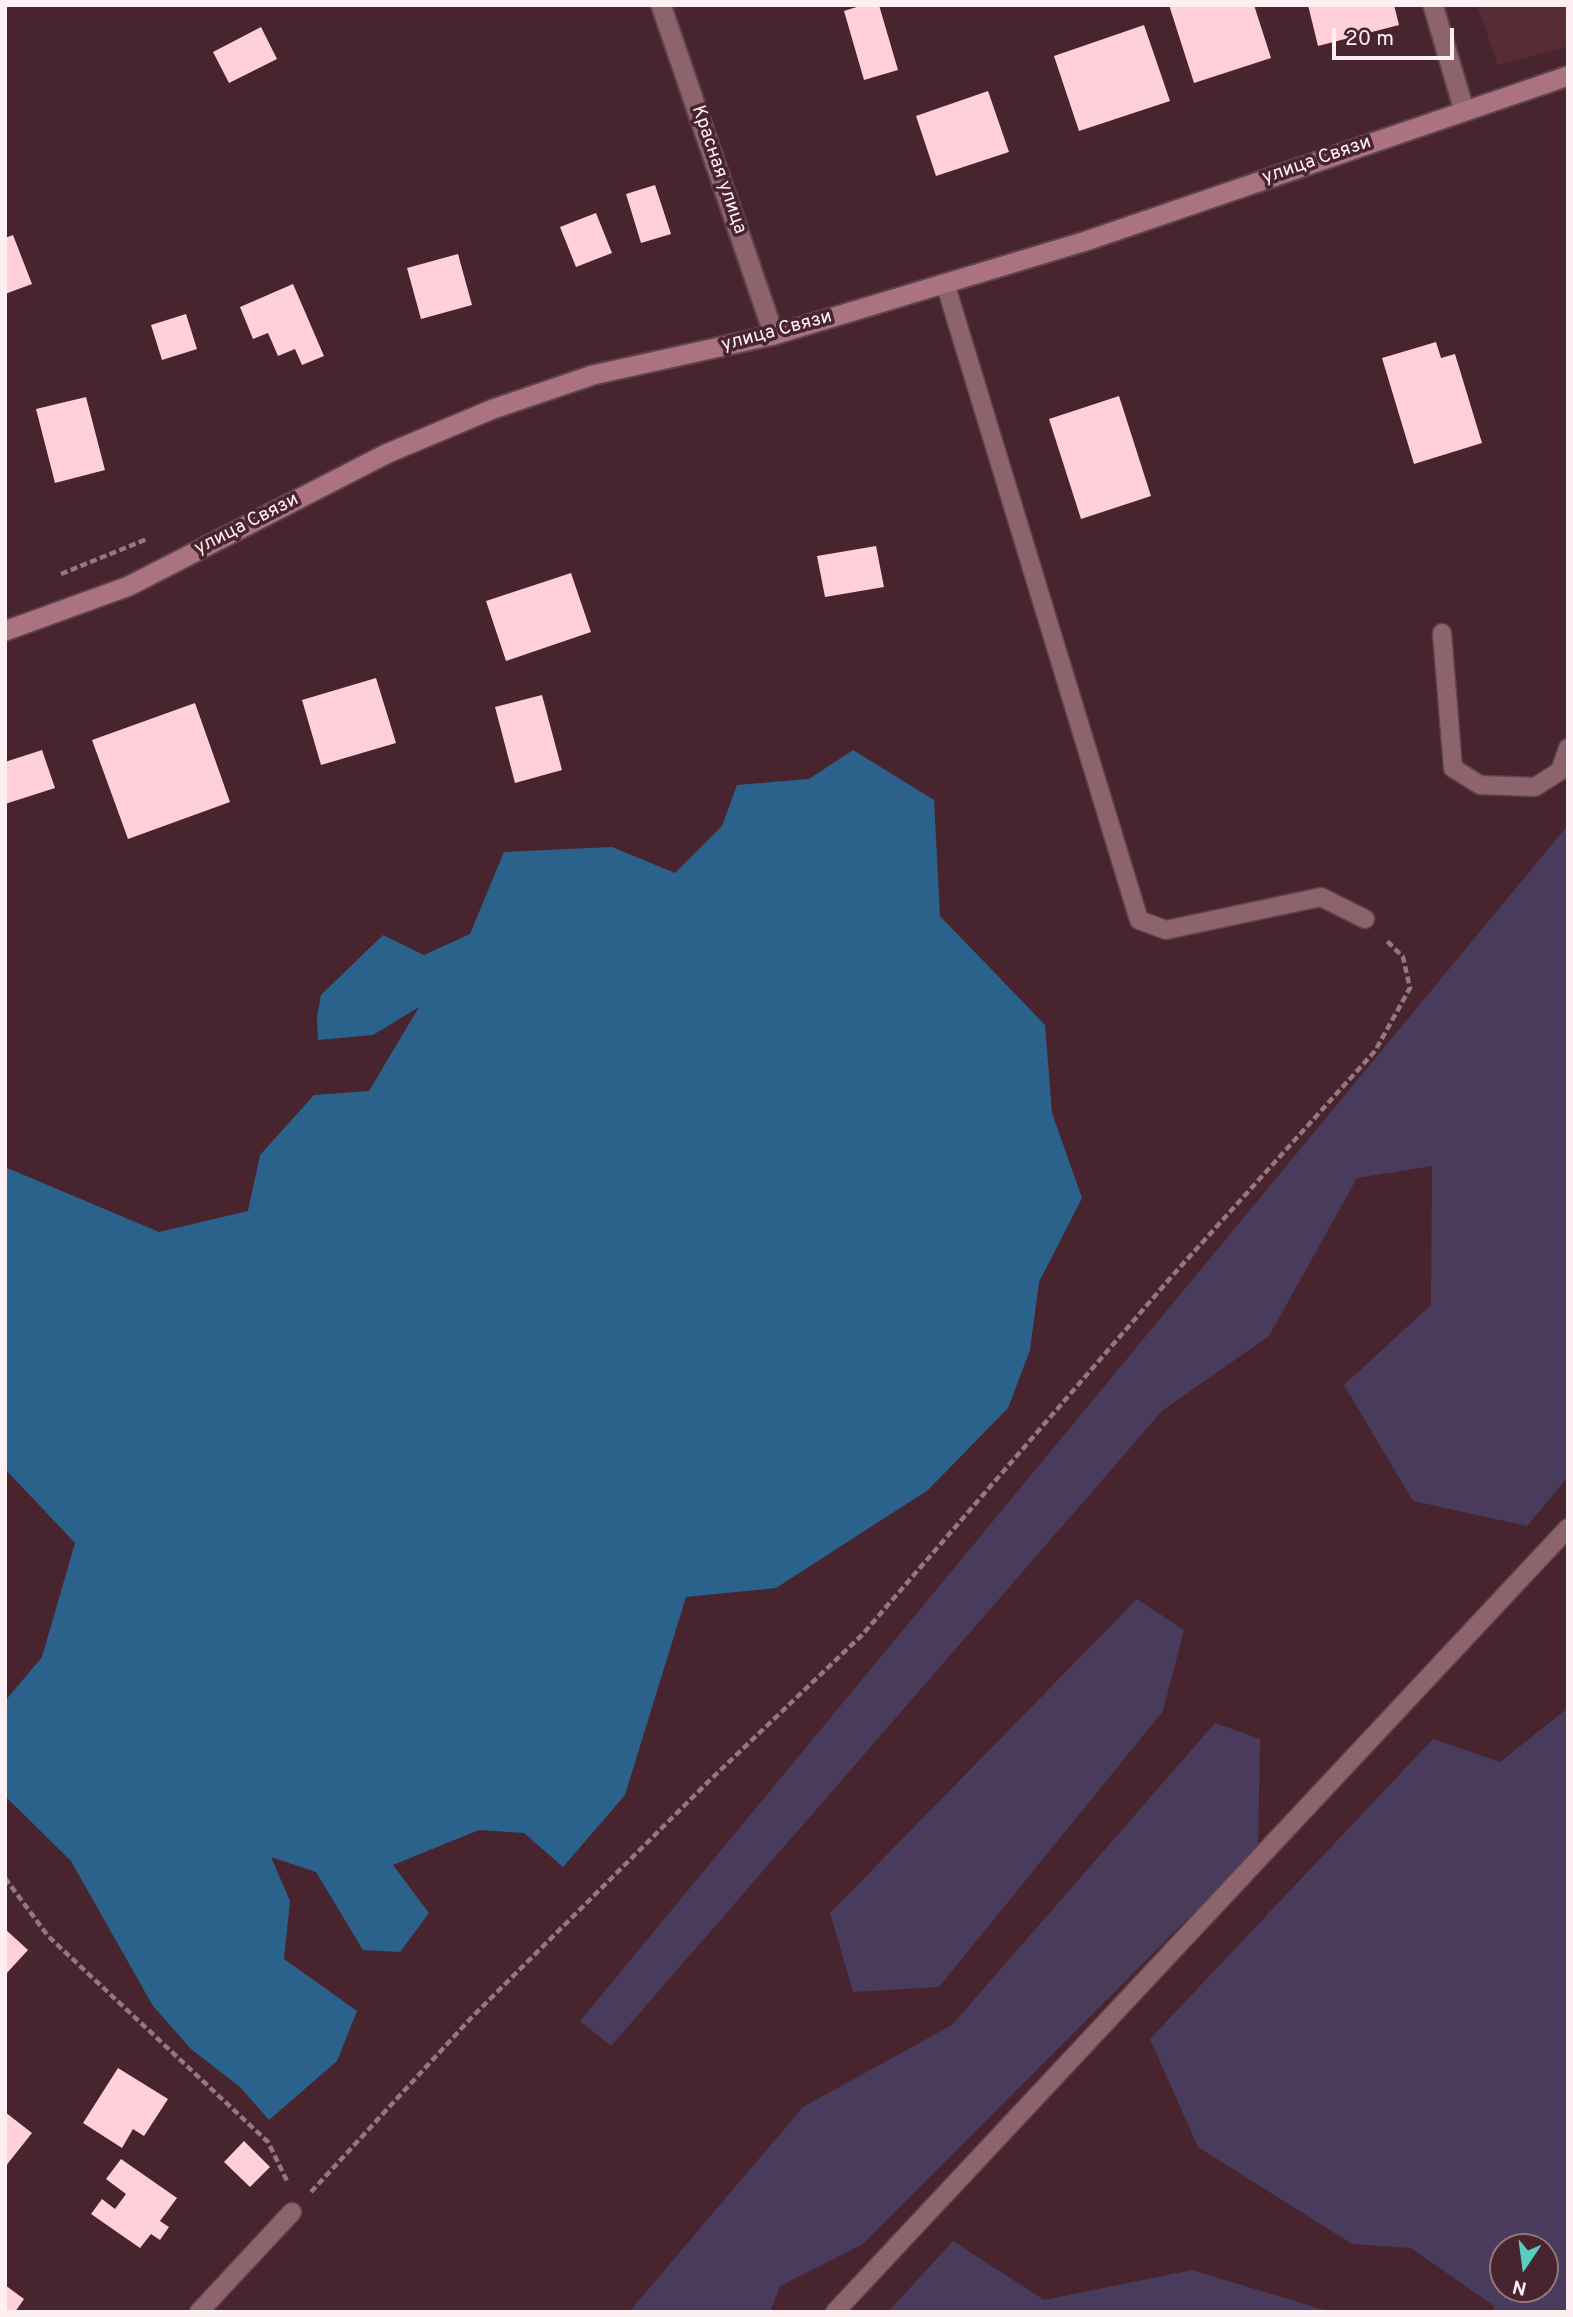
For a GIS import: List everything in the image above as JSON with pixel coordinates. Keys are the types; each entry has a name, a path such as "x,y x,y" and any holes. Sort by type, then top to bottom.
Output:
{"main road":[{"name":"улица Связи","path":"5,631 129,586 386,454 493,409 593,375 774,335 1086,241 1568,76"}],"street":[{"name":"Красная улица","path":"661,5 774,335"},
{"path":"1433,5 1464,110"}],"lane":[{"path":"945,283 1139,920 1166,930 1321,897 1365,919"},
{"path":"1442,633 1453,768 1480,785 1535,788 1560,771 1568,748"},
{"path":"835,2312 1568,1528"},
{"path":"199,2312 292,2212"}],"path":[{"path":"292,2212 472,2017 720,1770 862,1635 1173,1275 1375,1051 1410,988 1403,957 1365,919"},
{"path":"5,1878 48,1936 268,2142 288,2179 292,2212"}],"shaded area":[{"path":"1477,5 1568,5 1568,46 1498,65"},
{"path":"1568,825 1568,1477 1527,1526 1413,1501 1344,1385 1431,1305 1432,1166 1357,1178 1269,1336 1163,1410 611,2046 580,2021"},
{"path":"1137,1599 1184,1630 1163,1711 939,1987 853,1992 830,1913"},
{"path":"1568,1708 1568,2312 1493,2312 1494,2306 1490,2303 1559,2303 1559,2233 1489,2233 1489,2303 1411,2248 1352,2244 1198,2147 1150,2039 1433,1739 1500,1762"},
{"path":"1215,1723 1260,1739 1258,1848 863,2244 780,2286 770,2312 629,2312 803,2107 952,2025"},
{"path":"953,2241 1044,2300 1192,2270 1331,2312 888,2312"}],"water":[{"path":"853,750 934,800 940,916 1045,1025 1052,1113 1082,1198 1039,1282 1030,1350 1008,1408 928,1490 776,1588 686,1597 625,1795 563,1867 524,1833 479,1830 393,1865 429,1913 400,1952 363,1950 316,1872 271,1857 290,1901 284,1959 357,2011 337,2061 269,2120 240,2087 191,2049 153,2006 71,1861 5,1796 5,1701 42,1657 75,1543 5,1469 5,1167 159,1232 248,1211 260,1155 314,1095 369,1091 419,1007 373,1035 318,1040 317,1017 321,995 383,935 424,955 470,934 504,852 612,847 675,873 722,826 737,785 809,779"}],"building":[{"path":"863,5 879,5 898,70 864,80 844,11"},
{"path":"1169,5 1254,5 1271,58 1194,83"},
{"path":"1308,5 1394,5 1399,25 1318,46"},
{"path":"1144,25 1170,101 1079,131 1054,56"},
{"path":"261,27 277,59 229,83 213,52"},
{"path":"988,91 1009,152 936,176 916,116"},
{"path":"655,185 671,234 641,243 626,194"},
{"path":"596,213 612,253 576,267 560,227"},
{"path":"13,235 32,284 5,294 5,238"},
{"path":"458,254 472,305 421,319 407,268"},
{"path":"293,284 324,356 302,365 295,349 278,356 268,333 253,339 240,307"},
{"path":"186,314 197,349 162,360 151,325"},
{"path":"1436,342 1441,358 1455,354 1482,443 1414,464 1382,358"},
{"path":"1119,396 1151,496 1081,519 1049,419"},
{"path":"86,397 105,470 55,483 36,409"},
{"path":"876,546 884,587 825,597 817,556"},
{"path":"571,573 591,632 506,661 486,601"},
{"path":"376,678 396,743 321,765 302,700"},
{"path":"542,695 562,770 515,783 495,707"},
{"path":"195,703 230,802 128,839 92,740"},
{"path":"42,750 55,788 5,804 5,762"},
{"path":"5,1929 28,1950 5,1975"},
{"path":"118,2068 168,2099 144,2136 133,2129 122,2148 83,2123"},
{"path":"5,2112 32,2133 5,2167"},
{"path":"244,2141 270,2167 250,2187 224,2162"},
{"path":"121,2159 177,2198 160,2221 169,2227 160,2240 151,2234 140,2248 91,2214 102,2199 115,2209 126,2194 106,2179"},
{"path":"5,2285 24,2299 15,2312 5,2312"}]}
